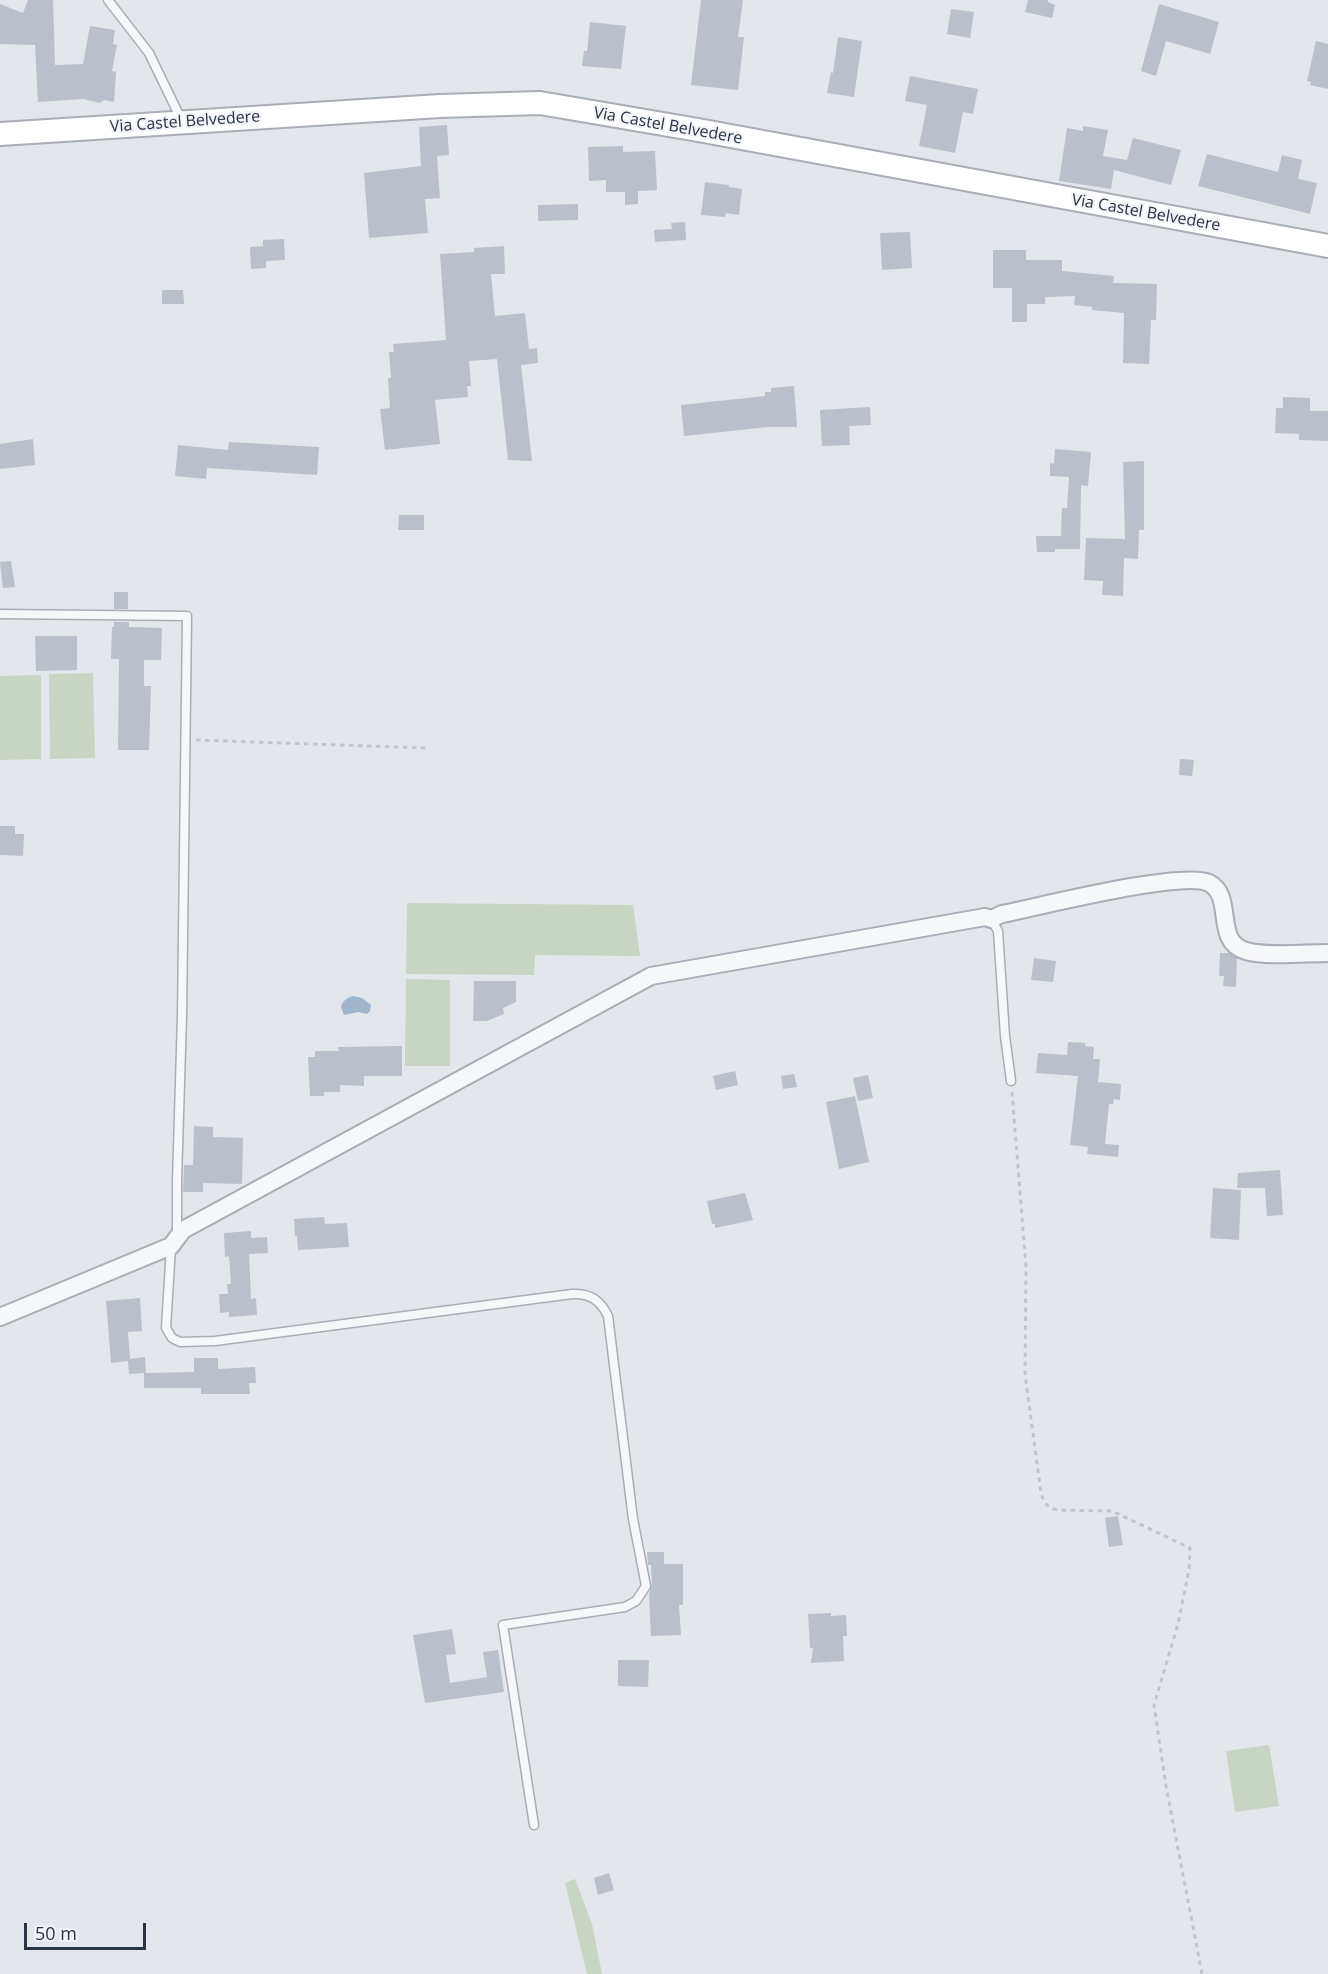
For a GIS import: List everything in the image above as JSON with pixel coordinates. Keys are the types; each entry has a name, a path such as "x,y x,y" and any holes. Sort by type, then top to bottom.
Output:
{"street":[{"name":"Via Castel Belvedere","path":"0,134 440,106 540,103 1328,246"},
{"path":"0,1317 174,1242 183,1230 651,976 985,917 991,919 1002,914 1150,884 1198,880 1216,888 1221,896 1225,927 1234,945 1244,951 1328,953"}],"lane":[{"path":"108,0 149,53 182,123"},
{"path":"0,614 187,616 182,1016 174,1242 169,1251 166,1328 172,1338 180,1342 215,1341 582,1293 594,1297 602,1304 608,1316 633,1519 646,1586 636,1600 625,1607 503,1625 534,1825"},
{"path":"991,919 998,931 1005,1036 1011,1081"}],"path":[{"path":"186,739 426,748"},
{"path":"1011,1081 1026,1267 1025,1374 1044,1503 1050,1509 1058,1510 1112,1511 1190,1548 1189,1570 1178,1624 1154,1705 1166,1786 1202,1974"}],"green space":[{"path":"93,673 95,758 50,759 49,674"},
{"path":"41,675 41,759 0,760 0,676"},
{"path":"407,903 633,905 640,956 535,955 534,975 406,974"},
{"path":"406,979 450,980 450,1066 405,1066"},
{"path":"1269,1745 1279,1806 1235,1812 1226,1751"},
{"path":"575,1879 592,1924 602,1974 587,1974 565,1883"}],"water":[{"path":"353,996 362,998 371,1005 367,1014 358,1012 344,1015 341,1007"}],"building":[{"path":"28,0 53,0 55,65 83,64 90,26 115,30 113,44 117,45 112,71 116,72 114,102 104,100 100,103 83,99 38,102 35,45 0,44 0,4 23,13"},
{"path":"701,0 743,0 738,37 744,37 738,90 691,85"},
{"path":"1028,0 1048,0 1055,5 1052,18 1025,12"},
{"path":"1159,4 1219,22 1210,54 1166,41 1156,76 1141,71"},
{"path":"951,9 974,12 970,38 947,34"},
{"path":"590,22 626,26 621,69 582,66 584,51 587,51"},
{"path":"838,37 862,41 854,97 827,93 831,72 833,73"},
{"path":"1316,41 1328,44 1328,89 1310,85 1311,82 1307,81"},
{"path":"910,76 978,89 973,114 963,112 955,153 919,146 927,105 905,101"},
{"path":"447,125 449,155 437,156 440,198 425,199 428,233 369,238 364,173 421,166 419,127"},
{"path":"1083,126 1108,130 1103,156 1127,160 1133,138 1181,150 1171,185 1114,170 1111,189 1059,181 1067,128 1083,131"},
{"path":"623,146 623,152 655,151 657,190 638,191 638,204 625,205 625,192 606,192 606,180 589,181 588,147"},
{"path":"1207,154 1278,172 1282,155 1302,160 1298,179 1317,183 1310,214 1198,186"},
{"path":"705,182 742,189 739,215 726,213 725,217 701,215"},
{"path":"578,204 578,220 538,221 538,205"},
{"path":"685,222 686,240 655,242 654,230 672,229 671,223"},
{"path":"910,232 912,268 882,270 880,233"},
{"path":"284,239 285,260 266,261 266,268 251,269 250,247 263,246 263,240"},
{"path":"504,246 505,274 491,274 495,316 525,313 529,349 537,348 538,363 521,365 532,461 508,460 497,359 469,361 471,386 467,386 468,397 435,400 440,444 385,450 380,409 390,408 389,352 394,352 393,344 446,340 440,254 474,252 474,248"},
{"path":"993,250 1026,250 1026,260 1062,260 1062,271 1114,276 1113,283 1157,284 1156,320 1151,320 1149,364 1123,363 1124,313 1092,310 1092,307 1074,305 1075,296 1045,297 1045,304 1027,304 1027,322 1012,322 1012,288 993,288"},
{"path":"162,290 183,290 184,304 162,304"},
{"path":"794,386 797,427 768,427 684,436 681,405 765,396 765,392 771,392 771,388"},
{"path":"1283,397 1310,398 1310,411 1328,411 1328,441 1299,440 1299,434 1275,433 1276,408 1283,408"},
{"path":"870,407 871,425 849,426 850,445 822,446 820,410"},
{"path":"33,439 35,465 0,469 0,444"},
{"path":"229,442 319,447 317,475 207,468 206,479 175,476 178,445 228,450"},
{"path":"1055,449 1091,452 1088,486 1081,485 1080,549 1037,552 1036,536 1061,536 1062,508 1067,508 1069,477 1050,476 1050,463 1054,464"},
{"path":"1144,461 1144,530 1139,530 1138,559 1124,558 1123,596 1102,595 1103,581 1084,580 1086,538 1125,539 1123,462"},
{"path":"399,515 424,515 424,530 398,530"},
{"path":"11,561 15,587 3,588 0,562"},
{"path":"114,592 128,592 128,609 114,609"},
{"path":"114,622 129,622 129,627 162,628 161,660 144,660 144,686 151,686 149,750 118,750 119,659 111,659"},
{"path":"35,636 77,636 77,670 36,671"},
{"path":"1180,759 1194,760 1192,776 1179,775"},
{"path":"0,826 15,826 15,834 24,834 23,856 0,855"},
{"path":"1220,953 1228,953 1237,958 1236,987 1223,986 1224,976 1219,976"},
{"path":"1034,958 1056,961 1053,982 1031,980"},
{"path":"474,981 516,981 516,1002 503,1008 504,1014 487,1021 473,1021"},
{"path":"1068,1042 1085,1043 1085,1046 1094,1047 1093,1059 1100,1059 1098,1082 1121,1084 1120,1100 1114,1099 1113,1104 1109,1104 1105,1144 1119,1145 1118,1157 1087,1154 1088,1147 1070,1145 1078,1076 1036,1073 1038,1053 1067,1055"},
{"path":"402,1046 402,1076 364,1076 364,1086 340,1085 340,1092 324,1092 324,1096 310,1096 308,1057 315,1057 315,1051 339,1051 338,1047"},
{"path":"735,1071 738,1085 716,1090 713,1076"},
{"path":"794,1074 797,1087 783,1089 781,1076"},
{"path":"868,1075 873,1098 858,1101 853,1078"},
{"path":"855,1096 869,1162 839,1169 826,1102"},
{"path":"194,1126 213,1127 213,1137 243,1138 242,1184 203,1183 203,1192 183,1192 184,1165 193,1165"},
{"path":"1280,1170 1283,1215 1267,1216 1265,1188 1237,1188 1238,1173"},
{"path":"1213,1188 1241,1190 1239,1240 1210,1238"},
{"path":"745,1193 753,1220 715,1228 707,1201"},
{"path":"324,1217 325,1224 347,1223 349,1247 298,1250 294,1219"},
{"path":"251,1231 251,1238 267,1237 268,1253 249,1254 251,1299 256,1298 257,1315 229,1317 229,1312 220,1313 219,1294 228,1294 227,1284 231,1284 229,1256 225,1257 224,1233"},
{"path":"140,1298 142,1331 128,1332 130,1359 145,1357 146,1373 194,1372 194,1358 218,1358 218,1369 255,1367 256,1383 249,1383 250,1394 201,1394 201,1388 144,1388 144,1373 129,1374 128,1361 111,1363 106,1301"},
{"path":"1118,1516 1123,1545 1109,1547 1105,1518"},
{"path":"647,1552 664,1552 664,1564 683,1564 683,1605 679,1605 681,1635 651,1636 649,1594 652,1585 651,1565 648,1565"},
{"path":"831,1613 831,1616 846,1615 847,1636 843,1636 844,1661 811,1663 813,1648 810,1648 808,1614"},
{"path":"452,1629 456,1654 446,1655 450,1683 487,1677 483,1652 498,1650 504,1692 425,1703 413,1635"},
{"path":"618,1660 649,1660 648,1687 618,1686"},
{"path":"609,1873 614,1890 598,1895 594,1878"}]}
